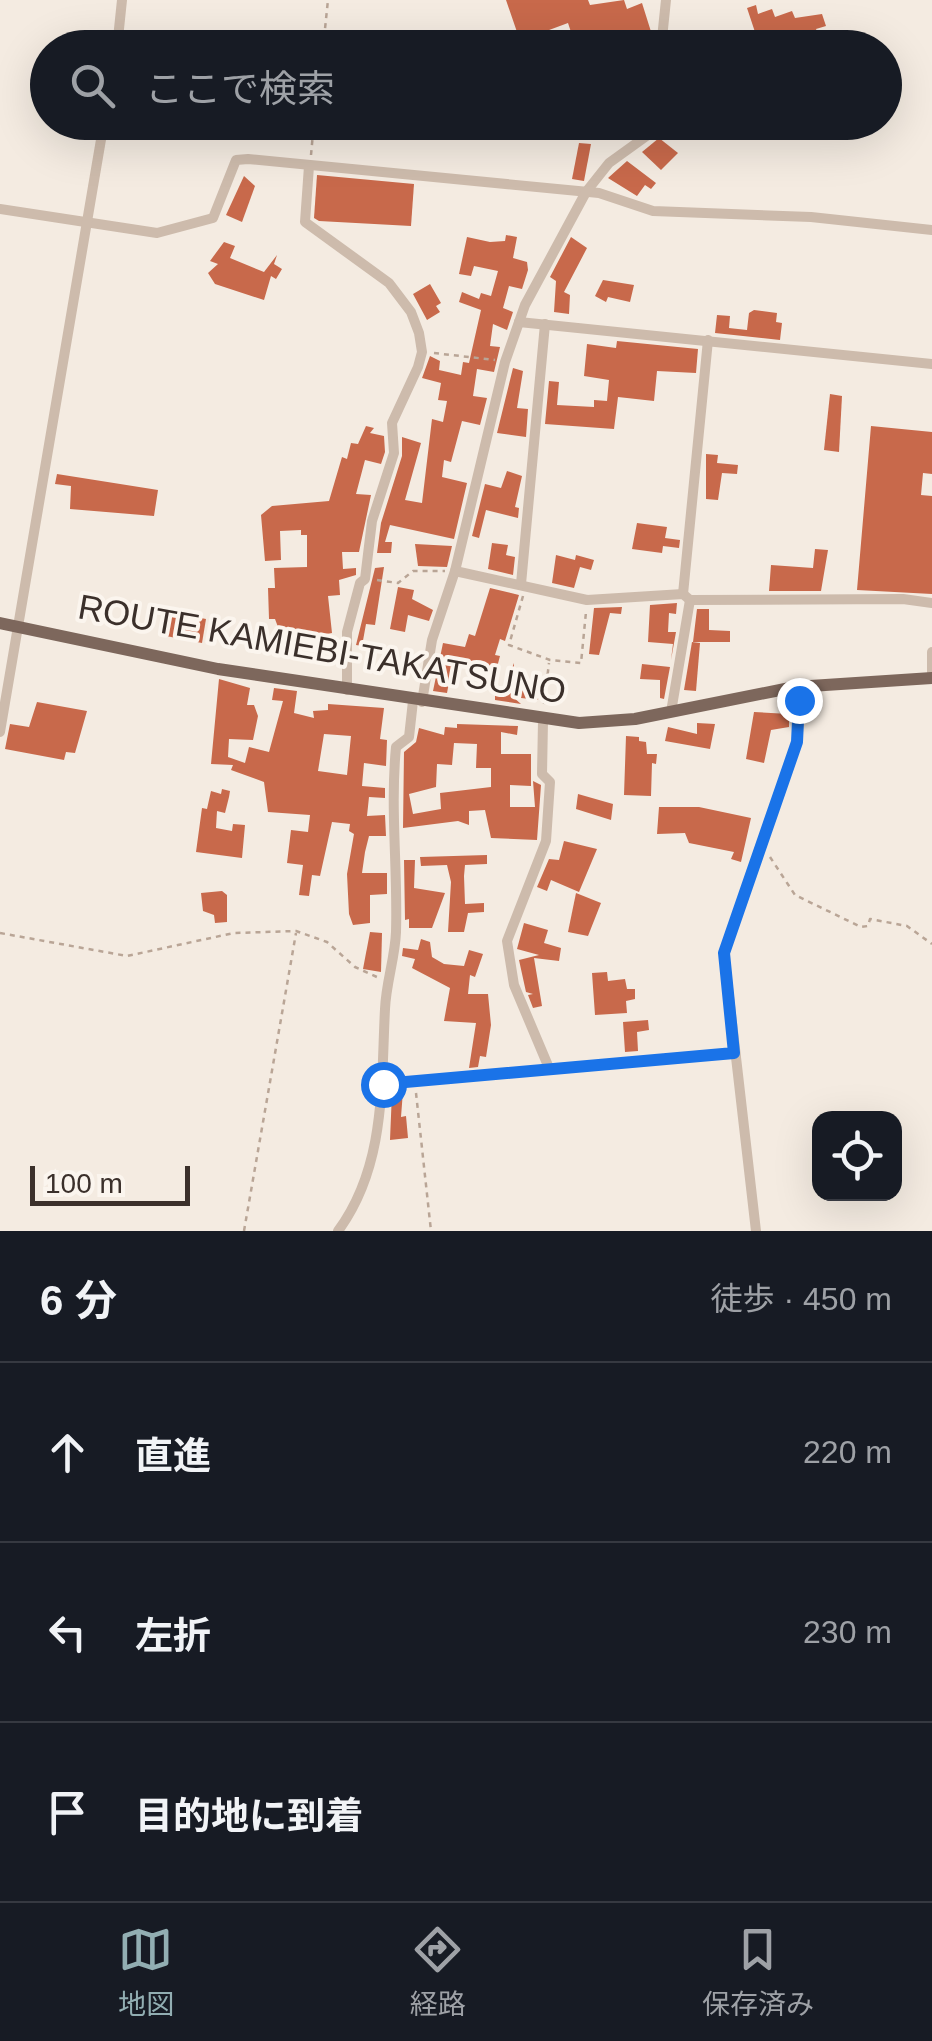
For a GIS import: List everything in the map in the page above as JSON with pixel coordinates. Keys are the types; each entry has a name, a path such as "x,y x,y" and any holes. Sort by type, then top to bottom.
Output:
{"main road":[{"name":"ROUTE KAMIEBI-TAKATSUNO","path":"0,623 218,669 543,721 608,722 795,687 932,678"}],"street":[{"path":"118,30 122,0"},
{"path":"663,30 666,0"},
{"path":"0,732 101,140"},
{"path":"338,1231 353,1206 374,1149 383,1084 388,981 396,932 391,801 396,748 409,737 505,362 519,322 586,192 608,163 641,140"},
{"path":"0,208 157,233 206,222 218,210 236,160 586,192 653,211 811,217 932,230"},
{"path":"310,166 304,222 401,296 419,334 422,352 392,423 394,453 372,521 366,579 360,583 347,632 347,690"},
{"path":"519,322 932,364"},
{"path":"524,585 545,324"},
{"path":"671,712 686,597 708,340"},
{"path":"454,571 587,600 686,597 903,599 932,603"},
{"path":"932,652 932,678"},
{"path":"756,1231 724,953 797,742 799,700 795,687"},
{"path":"543,721 542,774 550,782 546,841 507,941 514,984 549,1068"},
{"path":"383,1084 734,1053"}],"path":[{"path":"324,30 328,0"},
{"path":"310,166 312,140"},
{"path":"422,352 505,362"},
{"path":"366,579 398,583 413,571 454,571"},
{"path":"524,585 509,645 550,660 581,663 587,600"},
{"path":"543,721 550,660"},
{"path":"758,851 775,859 796,895 861,928 868,926 870,919 907,926 932,944"},
{"path":"244,1231 296,931"},
{"path":"0,933 127,956 234,932 296,931 315,936 356,968 388,981"},
{"path":"415,1081 431,1231"}],"building":[{"path":"506,0 588,0 590,5 624,0 627,9 642,3 650,30 570,30 568,23 549,30 516,30"},
{"path":"756,5 758,14 772,9 775,17 792,11 795,18 822,14 826,26 816,30 754,30 747,8"},
{"path":"662,140 678,153 661,170 642,152"},
{"path":"579,143 591,144 584,181 572,179"},
{"path":"627,161 656,183 651,189 645,185 637,196 608,178"},
{"path":"317,175 414,184 411,226 319,221 314,218"},
{"path":"244,176 255,186 242,222 226,215"},
{"path":"506,235 517,237 513,258 527,262 528,270 522,289 509,286 503,308 513,312 507,330 493,324 490,346 500,347 494,372 477,369 473,396 487,398 480,425 462,421 451,462 444,460 442,477 467,483 454,539 390,525 385,542 392,542 391,553 377,553 381,523 402,456 402,437 421,443 405,500 422,503 432,419 443,422 447,401 438,400 441,383 422,378 430,356 440,361 439,370 461,375 463,362 469,363 481,310 459,302 462,292 479,299 481,293 491,296 498,271 474,266 471,276 459,274 467,237 490,242 505,241"},
{"path":"571,237 587,248 564,292 570,295 569,314 554,312 556,281 550,277"},
{"path":"224,242 235,246 230,258 264,272 277,255 274,264 282,269 276,279 271,276 264,300 215,284 208,273 218,264 210,261"},
{"path":"603,280 634,285 630,302 608,297 606,302 595,296"},
{"path":"430,284 441,303 436,306 440,312 427,320 413,294"},
{"path":"749,313 777,313 776,322 782,323 780,340 715,333 717,315 730,316 729,328 747,330"},
{"path":"617,341 698,349 696,373 657,371 654,401 618,397 614,429 545,424 549,381 559,382 557,405 594,407 594,400 607,401 609,380 584,376 587,344 616,348"},
{"path":"513,368 523,371 517,408 528,409 526,437 497,433"},
{"path":"830,394 842,396 839,452 824,450"},
{"path":"366,426 374,428 370,433 384,436 385,452 381,464 365,460 356,494 371,495 359,552 342,552 343,569 356,568 356,575 339,580 340,595 328,596 332,633 275,643 278,627 275,619 269,619 268,588 275,588 274,568 307,567 307,535 301,535 301,530 280,531 281,560 265,561 261,515 272,506 329,501 342,457 347,459 351,443 358,444"},
{"path":"871,426 932,432 932,474 923,473 921,495 932,496 932,594 857,590"},
{"path":"706,454 718,455 717,463 738,465 737,474 722,473 718,500 706,499"},
{"path":"507,471 522,476 515,507 519,508 518,518 486,510 479,538 472,536 485,484 501,488"},
{"path":"57,474 158,490 154,516 70,509 71,486 55,484"},
{"path":"637,523 667,527 665,538 680,540 679,548 663,546 662,553 632,549"},
{"path":"492,543 508,545 506,555 515,557 513,575 488,569"},
{"path":"415,544 452,546 447,567 418,566"},
{"path":"815,549 828,550 821,591 769,591 771,565 813,568"},
{"path":"556,555 594,560 591,570 580,567 574,588 552,583"},
{"path":"384,567 375,625 366,624 362,646 356,645 375,568"},
{"path":"398,587 414,590 412,599 433,610 429,621 408,615 405,632 390,629"},
{"path":"490,588 519,595 505,641 500,639 495,655 500,656 496,671 453,661 447,693 433,691 443,643 465,647 469,634 475,636"},
{"path":"677,603 676,614 669,613 668,632 676,632 671,660 673,644 648,642 650,605"},
{"path":"622,607 621,614 610,613 599,655 589,654 594,608"},
{"path":"697,609 709,609 709,630 730,631 730,642 693,642"},
{"path":"170,612 206,619 202,643 166,636"},
{"path":"692,642 700,643 696,691 684,690"},
{"path":"514,663 514,686 539,691 538,700 513,697 521,704 495,700 495,695 501,697"},
{"path":"642,664 670,667 664,699 660,698 660,680 640,679"},
{"path":"219,679 250,688 247,705 254,705 258,716 253,740 229,739 228,757 245,763 249,747 269,752 283,701 272,700 274,688 297,691 294,713 314,718 313,711 328,710 328,704 384,708 380,739 387,740 386,766 364,763 362,786 385,788 385,798 369,797 367,816 385,815 386,836 369,836 362,873 387,873 387,894 370,895 370,923 353,925 349,914 347,874 354,834 349,831 350,824 332,822 320,876 312,875 309,896 299,895 303,865 287,863 291,830 308,832 310,815 268,812 264,782 231,770 233,765 211,764","holes":["324,734 351,736 347,775 318,771"]},
{"path":"37,702 87,711 75,753 66,752 64,760 5,749 10,724 29,727"},
{"path":"754,712 789,714 789,727 771,730 764,763 746,759"},
{"path":"697,723 715,724 710,749 665,741 668,727 697,734"},
{"path":"457,724 518,726 517,735 501,732 501,754 531,754 531,786 510,785 510,807 535,807 533,781 541,785 537,840 491,838 485,810 469,811 469,825 458,821 403,828 404,752 416,742 419,728 444,735 445,727 457,728","holes":["454,743 477,744 476,768 491,768 491,787 440,793 441,809 413,814 409,794 436,787 437,764 452,765"]},
{"path":"626,736 639,737 639,741 646,742 647,754 657,754 656,764 652,763 651,796 624,795"},
{"path":"222,789 230,791 225,813 217,811 216,828 232,831 233,824 245,825 242,858 196,852 202,808 207,809 211,791 221,794"},
{"path":"578,794 613,804 611,820 576,809"},
{"path":"659,807 699,807 751,818 741,862 731,859 734,852 689,843 685,833 657,834"},
{"path":"564,841 597,849 579,892 551,880 547,891 537,887 549,859 559,860"},
{"path":"487,855 487,864 465,865 464,876 465,904 484,903 484,912 468,913 464,932 448,932 451,882 447,865 421,866 420,857"},
{"path":"404,860 415,860 414,888 445,893 432,928 409,928 409,919 405,920"},
{"path":"222,891 227,895 227,922 215,923 214,915 203,911 201,893"},
{"path":"576,893 601,903 588,936 568,932"},
{"path":"524,923 548,930 544,943 561,948 559,961 534,958 542,1006 533,1008 528,995 533,994 526,992 519,960 539,955 517,949"},
{"path":"370,932 382,933 381,972 363,969"},
{"path":"421,939 430,942 432,957 444,964 464,966 469,950 483,954 475,977 470,975 468,994 488,994 491,1025 486,1057 480,1056 478,1067 469,1068 476,1023 444,1021 450,988 412,968 415,959 402,956 403,948 418,950"},
{"path":"607,972 608,981 625,979 627,989 635,989 635,999 626,1001 627,1013 595,1015 592,973"},
{"path":"648,1020 649,1030 637,1032 638,1051 625,1052 623,1022"},
{"path":"403,1091 401,1117 406,1116 408,1138 390,1140 392,1092"}],"route":[{"path":"383,1084 734,1053 724,953 797,742 799,700"}]}
